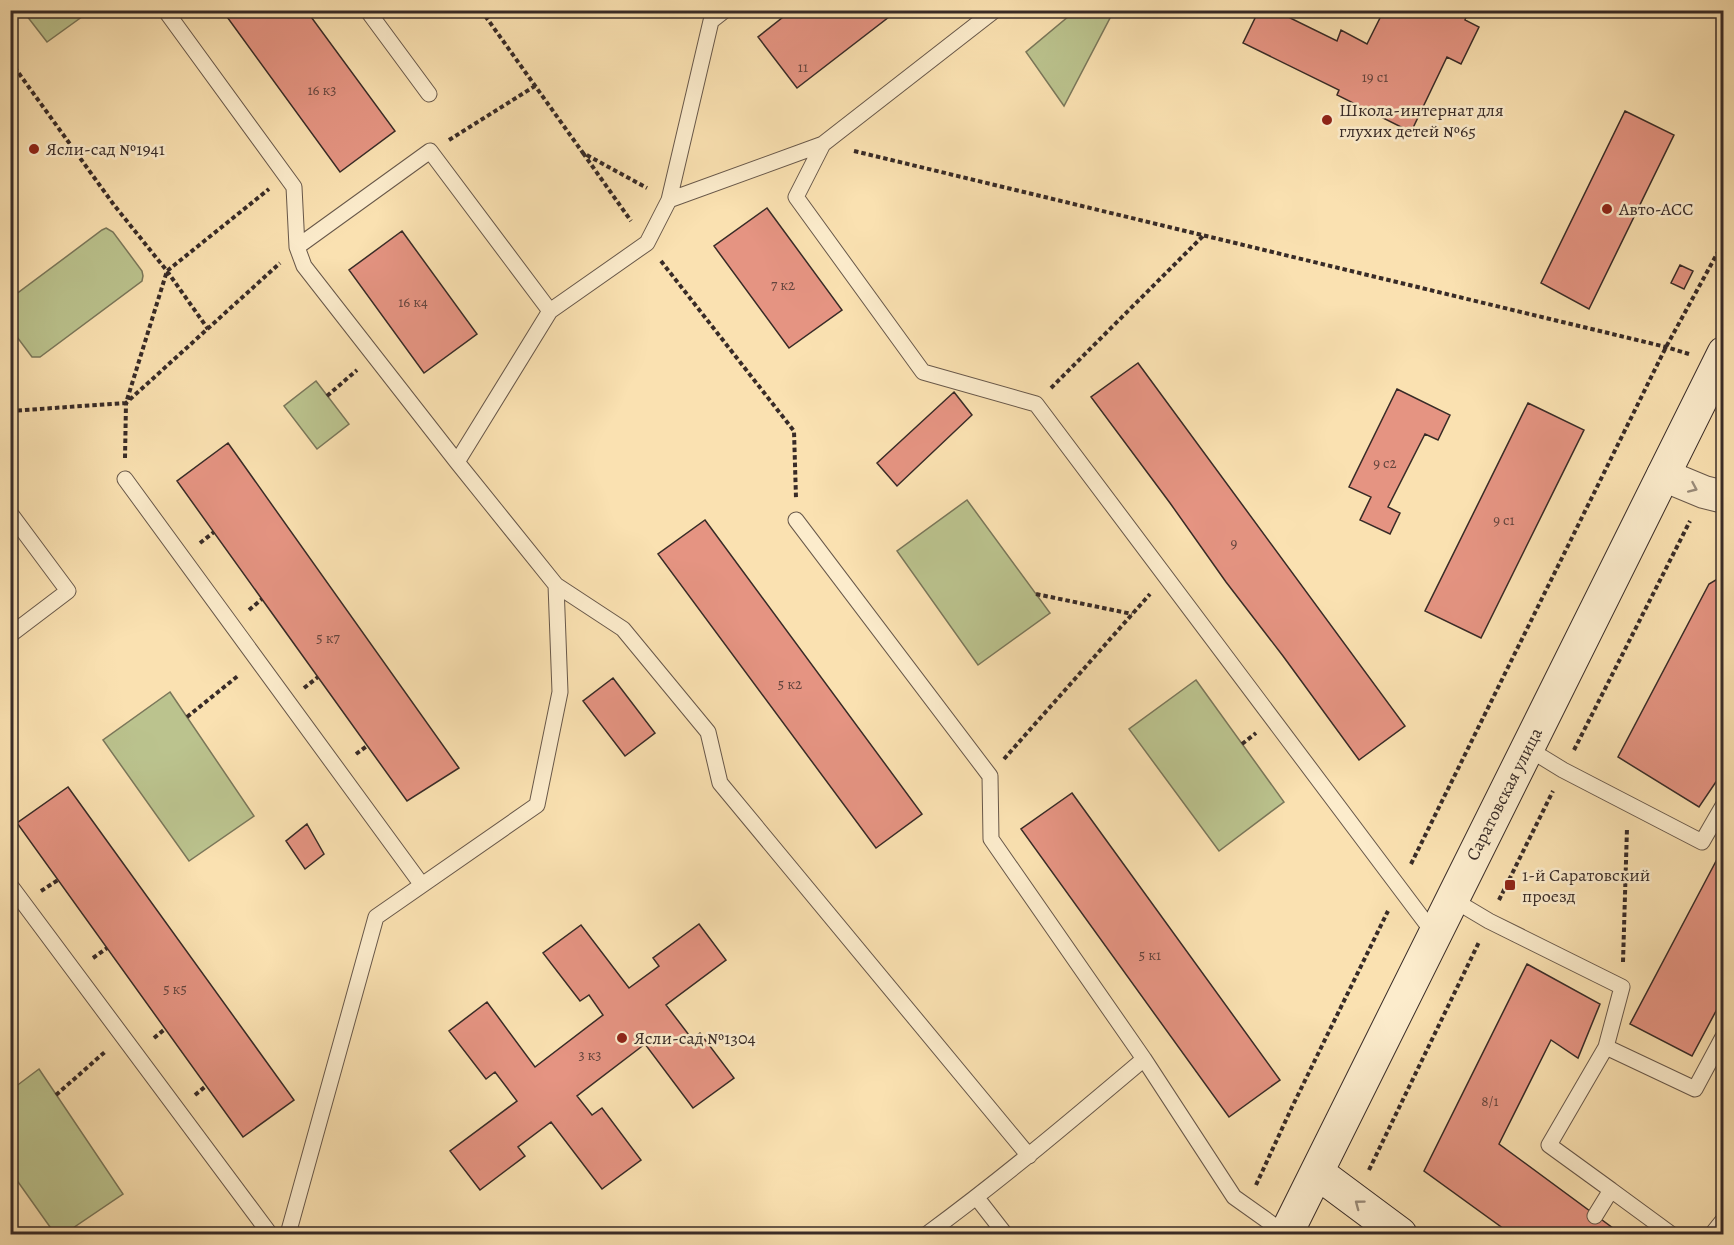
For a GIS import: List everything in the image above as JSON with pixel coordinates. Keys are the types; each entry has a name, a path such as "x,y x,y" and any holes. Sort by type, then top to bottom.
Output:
{"street":[{"name":"Саратовская улица","path":"1286,1234 1663,475 1718,376"},
{"path":"1663,475 1714,495"},
{"path":"1318,1173 1400,1234"}],"lane":[{"path":"165,10 294,187 297,248 304,266 556,585 623,629 708,732 720,783 1029,1156"},
{"path":"367,10 429,94"},
{"path":"457,462 550,311 647,243 669,200 711,21 724,10"},
{"path":"669,200 823,144 995,10"},
{"path":"823,144 796,197 923,372 1036,404 1435,935"},
{"path":"297,248 430,152 550,311"},
{"path":"124,479 422,885"},
{"path":"10,513 68,591 10,635"},
{"path":"796,519 990,776 990,839 1144,1059 1234,1197 1286,1234"},
{"path":"288,1234 376,917 537,805 560,692 556,585"},
{"path":"1527,748 1563,770 1702,842 1724,804"},
{"path":"10,885 270,1234"},
{"path":"1452,899 1489,921 1622,987 1606,1047 1549,1145 1671,1234"},
{"path":"1606,1047 1695,1089 1724,1035"},
{"path":"927,1234 977,1198 1144,1059"},
{"path":"1595,1216 1611,1190"},
{"path":"977,1198 1005,1234"},
{"path":"1712,1234 1724,1219"}],"path":[{"path":"481,10 647,243 794,431 796,519"},
{"path":"10,61 114,205 167,271 208,328"},
{"path":"430,152 535,86"},
{"path":"823,144 1666,347 1718,376"},
{"path":"583,153 669,200"},
{"path":"124,479 126,403 167,271 286,176"},
{"path":"1036,404 1203,235"},
{"path":"1247,1206 1297,1096 1399,887 1666,347 1724,241"},
{"path":"10,411 126,403 297,248"},
{"path":"327,396 374,355"},
{"path":"1365,1178 1563,770 1714,495 1724,453"},
{"path":"990,776 1165,576"},
{"path":"1036,594 1132,614"},
{"path":"187,717 247,668"},
{"path":"1622,987 1627,803"},
{"path":"56,1095 123,1036"}],"green space":[{"path":"23,11 90,11 47,42"},
{"path":"1075,11 1104,11 1110,18 1064,106 1026,52"},
{"path":"106,228 113,232 142,271 142,281 40,357 32,357 11,329 11,298"},
{"path":"316,381 349,424 317,449 284,406"},
{"path":"967,500 1050,613 978,665 897,551"},
{"path":"1196,680 1284,802 1219,851 1129,729"},
{"path":"170,692 254,816 189,861 103,740"},
{"path":"39,1069 123,1194 64,1234 55,1234 11,1172 11,1090"}],"building":[{"path":"222,10 306,10 395,131 340,172"},
{"path":"792,10 898,10 797,88 758,37"},
{"path":"1259,10 1274,10 1337,41 1341,30 1367,44 1384,10 1469,10 1465,20 1479,27 1461,64 1447,57 1411,132 1337,95 1339,90 1243,43"},
{"name":"Авто-АСС","path":"1625,111 1674,135 1589,309 1541,283"},
{"path":"767,208 842,310 789,348 714,246"},
{"path":"402,231 477,334 424,373 349,270"},
{"path":"1680,265 1693,271 1684,289 1671,283"},
{"path":"1138,363 1405,726 1359,760 1091,397"},
{"path":"1397,389 1450,415 1438,440 1425,434 1388,507 1400,513 1390,534 1360,520 1371,497 1349,487"},
{"path":"954,392 972,415 897,486 877,463"},
{"path":"1528,403 1584,430 1481,638 1425,611"},
{"path":"228,443 459,768 407,801 177,481"},
{"path":"705,520 922,814 876,848 658,554"},
{"path":"1724,575 1724,726 1717,738 1724,742 1724,770 1699,807 1618,757 1709,584"},
{"path":"613,678 655,733 625,756 583,701"},
{"path":"68,787 294,1100 243,1137 17,823"},
{"path":"1072,793 1280,1080 1229,1117 1021,829"},
{"path":"307,824 324,854 305,869 286,841"},
{"path":"1724,846 1724,996 1692,1056 1630,1024"},
{"path":"699,924 726,960 666,1005 692,1039 700,1033 734,1078 693,1108 645,1044 577,1096 592,1115 602,1108 641,1160 602,1189 551,1122 518,1147 525,1156 480,1190 450,1151 517,1101 495,1072 486,1079 449,1031 487,1002 535,1067 603,1015 589,995 580,1001 543,953 581,925 629,988 659,966 653,958"},
{"path":"1527,964 1600,1004 1578,1058 1551,1040 1499,1144 1621,1234 1511,1234 1424,1171"}],"place":[{"name":"Школа-интернат для глухих детей №65","path":"1327,120"},
{"name":"Ясли-сад №1941","path":"34,149"},
{"name":"Авто-АСС","path":"1607,209"},
{"name":"1-й Саратовский проезд","path":"1510,885"},
{"name":"Ясли-сад №1304","path":"622,1038"}]}
